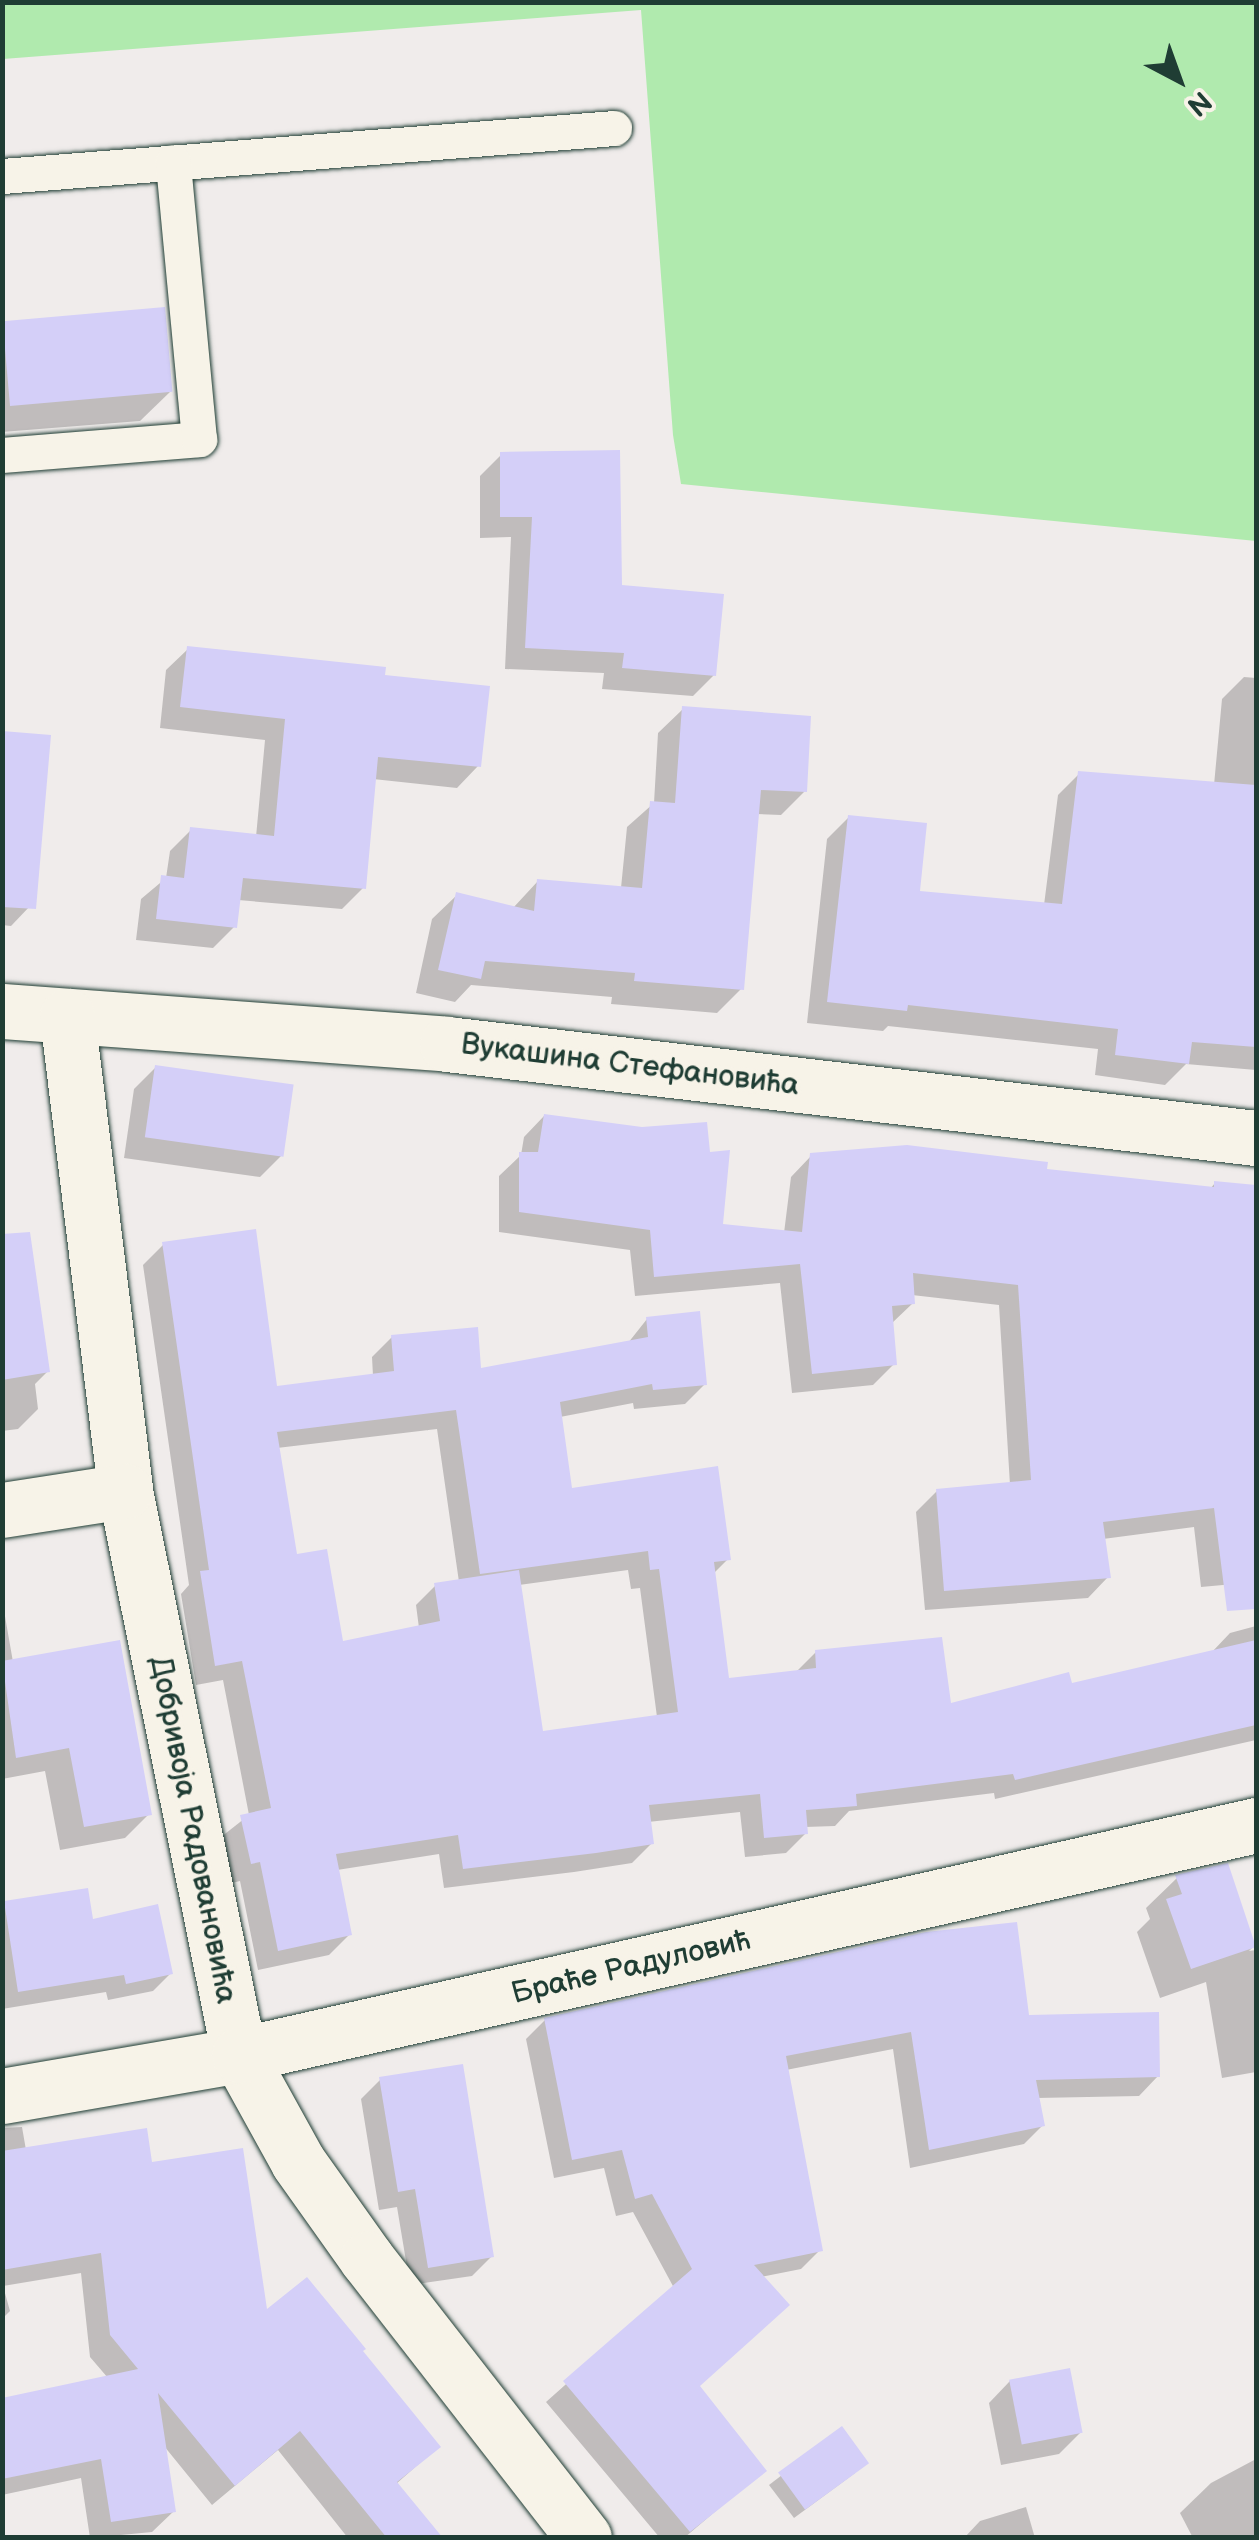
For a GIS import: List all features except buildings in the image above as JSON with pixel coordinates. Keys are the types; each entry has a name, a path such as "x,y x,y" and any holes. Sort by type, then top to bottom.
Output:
{"street":[{"name":"Вукашина Стефановића","path":"2,1012 447,1044 1256,1138"},
{"name":"Добривоја Радовановића","path":"67,1016 125,1491 239,2055 298,2162 344,2227 584,2538"},
{"path":"2,1510 125,1491"},
{"name":"Браће Радуловић","path":"2,2096 239,2055 1256,1825"}],"lane":[{"path":"2,176 614,128"},
{"path":"2,455 198,439 174,162"}],"green space":[{"path":"3,2 1256,3 1256,541 681,484 673,435 641,10 3,59"}]}
